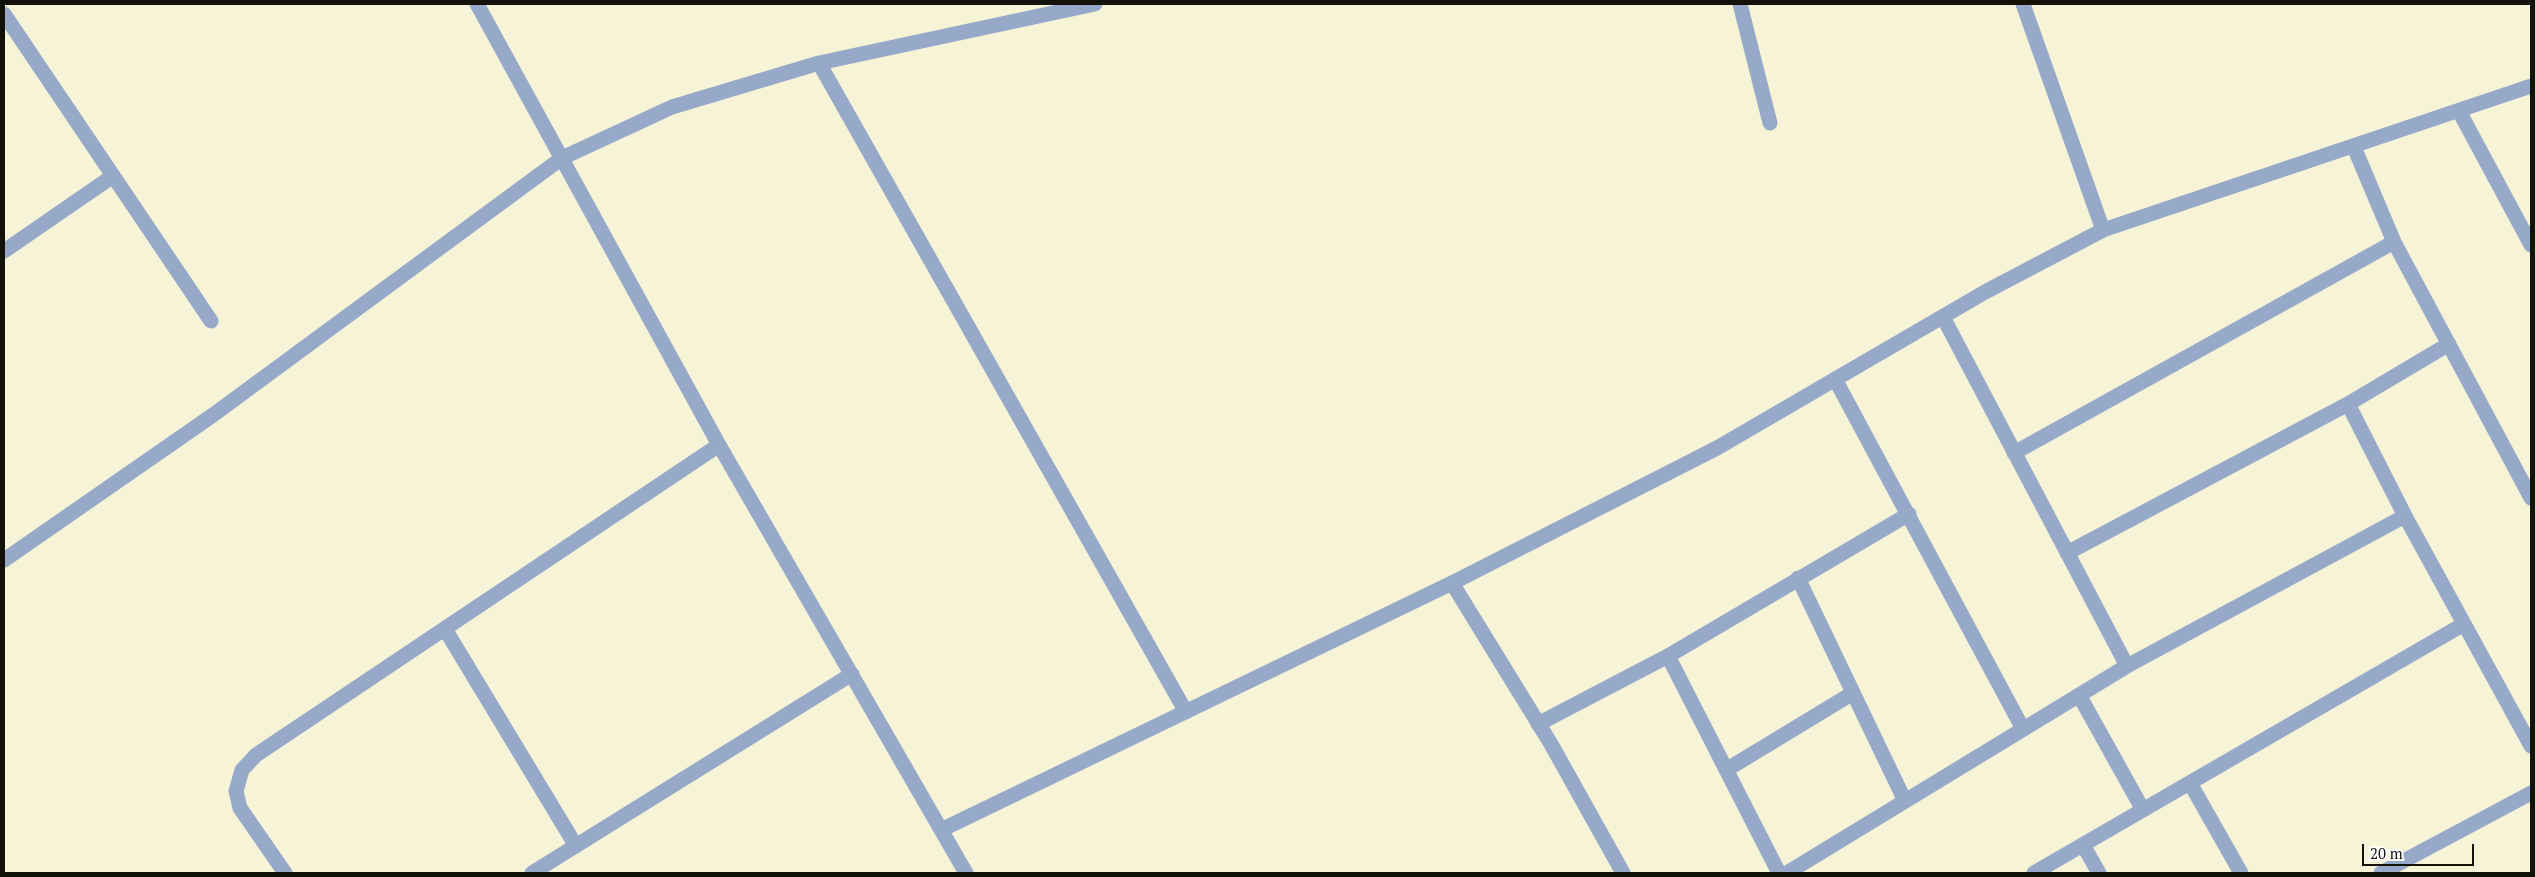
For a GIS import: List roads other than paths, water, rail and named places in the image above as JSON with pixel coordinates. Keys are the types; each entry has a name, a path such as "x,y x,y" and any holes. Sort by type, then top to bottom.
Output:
{"street":[{"path":"478,4 720,445 966,873"},
{"path":"4,560 213,416 562,158 672,107 820,63 1096,4"},
{"path":"1740,4 1770,122"},
{"path":"2023,4 2103,230"},
{"path":"4,14 211,321"},
{"path":"820,63 1186,712"},
{"path":"941,830 1452,583 1717,448 1943,317 2103,230 2531,86"},
{"path":"2459,111 2531,245"},
{"path":"2354,147 2394,242 2531,498"},
{"path":"4,251 113,176"},
{"path":"2014,453 2394,242"},
{"path":"1943,317 2126,666"},
{"path":"2067,553 2348,404 2449,344"},
{"path":"1836,379 2023,729"},
{"path":"2348,404 2405,516 2531,746"},
{"path":"285,873 240,808 236,791 242,770 256,755 720,445"},
{"path":"1538,724 1668,656 1909,514"},
{"path":"1787,873 2126,666 2405,516"},
{"path":"1798,578 1905,801"},
{"path":"1452,583 1538,724 1623,873"},
{"path":"2034,873 2464,624"},
{"path":"446,628 576,846"},
{"path":"1668,656 1779,873"},
{"path":"532,873 852,674"},
{"path":"1726,770 1853,693"},
{"path":"2079,695 2143,810"},
{"path":"2190,783 2241,873"},
{"path":"2381,873 2531,793"},
{"path":"2083,845 2099,873"}]}
